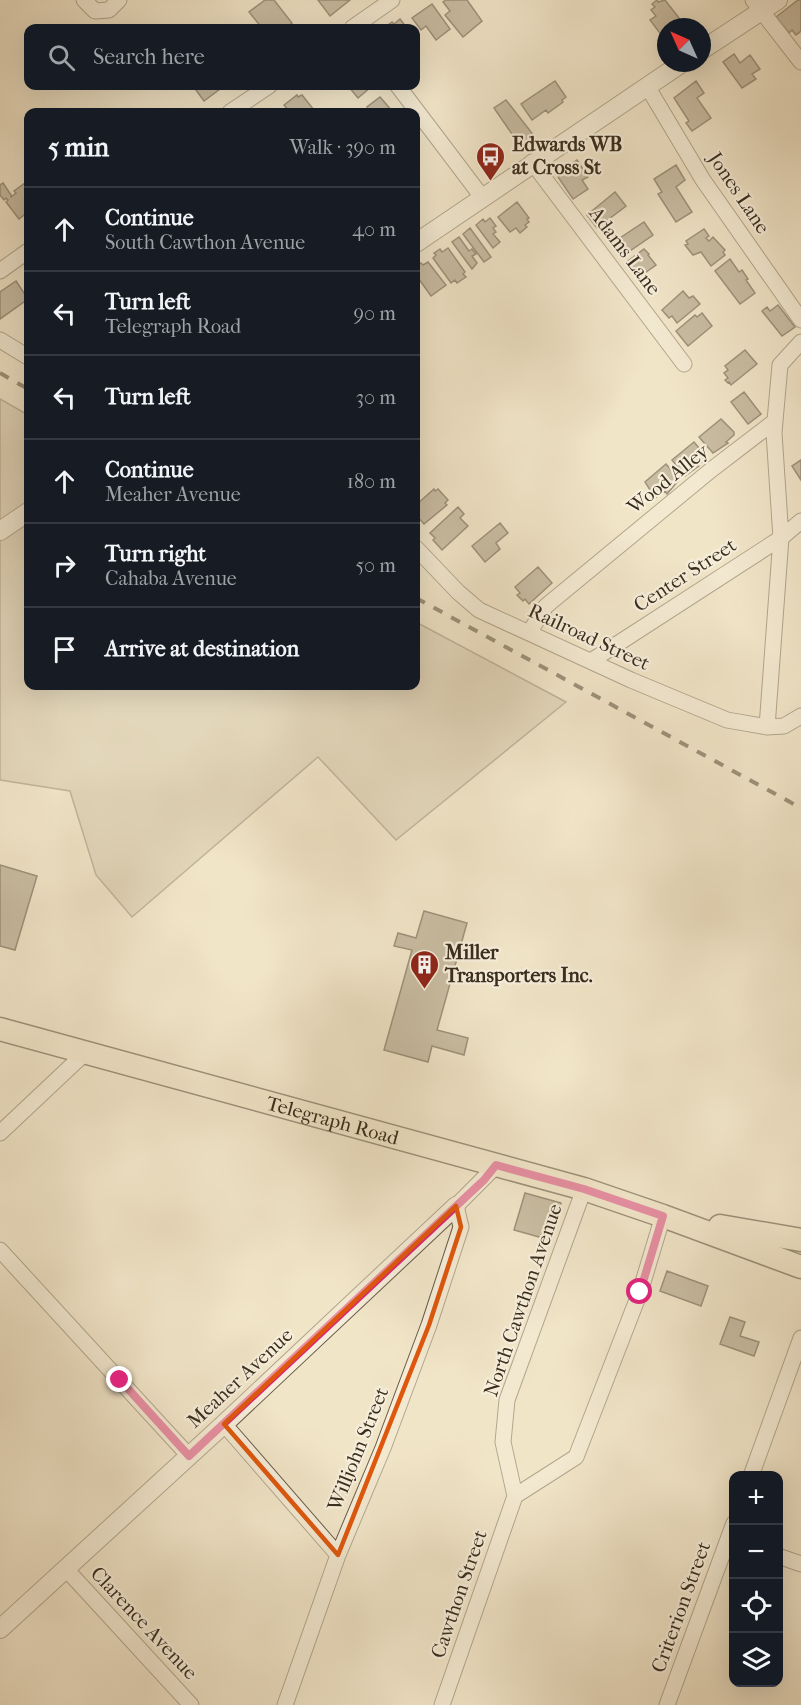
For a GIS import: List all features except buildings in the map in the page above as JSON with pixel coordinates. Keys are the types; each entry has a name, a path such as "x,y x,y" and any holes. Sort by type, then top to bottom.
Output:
{"main road":[{"name":"Telegraph Road","path":"0,1029 584,1189 801,1267"},
{"name":"Telegraph Road","path":"663,1216 801,1240"}],"street":[{"path":"90,5 109,10 119,0"},
{"path":"711,43 757,5 778,0"},
{"path":"358,24 384,2"},
{"path":"757,5 801,62"},
{"path":"420,240 532,162 668,72"},
{"name":"Jones Lane","path":"647,86 703,180 801,320"},
{"path":"236,108 263,90"},
{"path":"401,90 415,108"},
{"path":"420,115 482,197"},
{"name":"Adams Lane","path":"532,162 684,364"},
{"path":"0,271 24,254"},
{"path":"0,340 24,355"},
{"path":"801,342 780,365 775,421 780,538 767,727 784,726 801,716"},
{"name":"Wood Alley","path":"529,633 546,606 711,470 775,421"},
{"path":"0,531 24,515"},
{"name":"Center Street","path":"591,662 780,538 801,521"},
{"name":"Railroad Street","path":"420,552 458,592 479,610 591,662 727,720 767,727"},
{"path":"0,1133 85,1053"},
{"path":"456,1206 496,1165"},
{"name":"North Cawthon Avenue","path":"515,1496 503,1442 507,1400 584,1189"},
{"name":"Meaher Avenue","path":"0,1629 224,1424 456,1206"},
{"name":"Willjohn Street","path":"285,1705 338,1555 383,1448 429,1325 461,1227 456,1206"},
{"path":"515,1496 576,1457 640,1292 663,1216"},
{"path":"0,1250 189,1456"},
{"path":"753,1471 801,1338"},
{"path":"224,1424 338,1555"},
{"name":"Cawthon Street","path":"442,1705 515,1496"},
{"name":"Criterion Street","path":"667,1705 729,1541"},
{"path":"783,1558 801,1564"},
{"name":"Clarence Avenue","path":"66,1569 191,1705"}],"highlighted area":[{"path":"456,1206 461,1227 429,1325 338,1555 224,1424"}],"shaded area":[{"path":"0,399 24,413 24,690 420,690 420,624 566,702 396,840 318,757 132,917 96,875 70,791 0,780"}],"railway":[{"path":"0,373 24,387"},
{"path":"420,600 801,808"}],"place":[{"name":"Edwards WB at Cross St","path":"491,182"},
{"name":"Miller Transporters Inc.","path":"424,990"}],"route":[{"path":"120,1380 189,1456 484,1180 496,1165 584,1189 663,1216 640,1292"}]}
